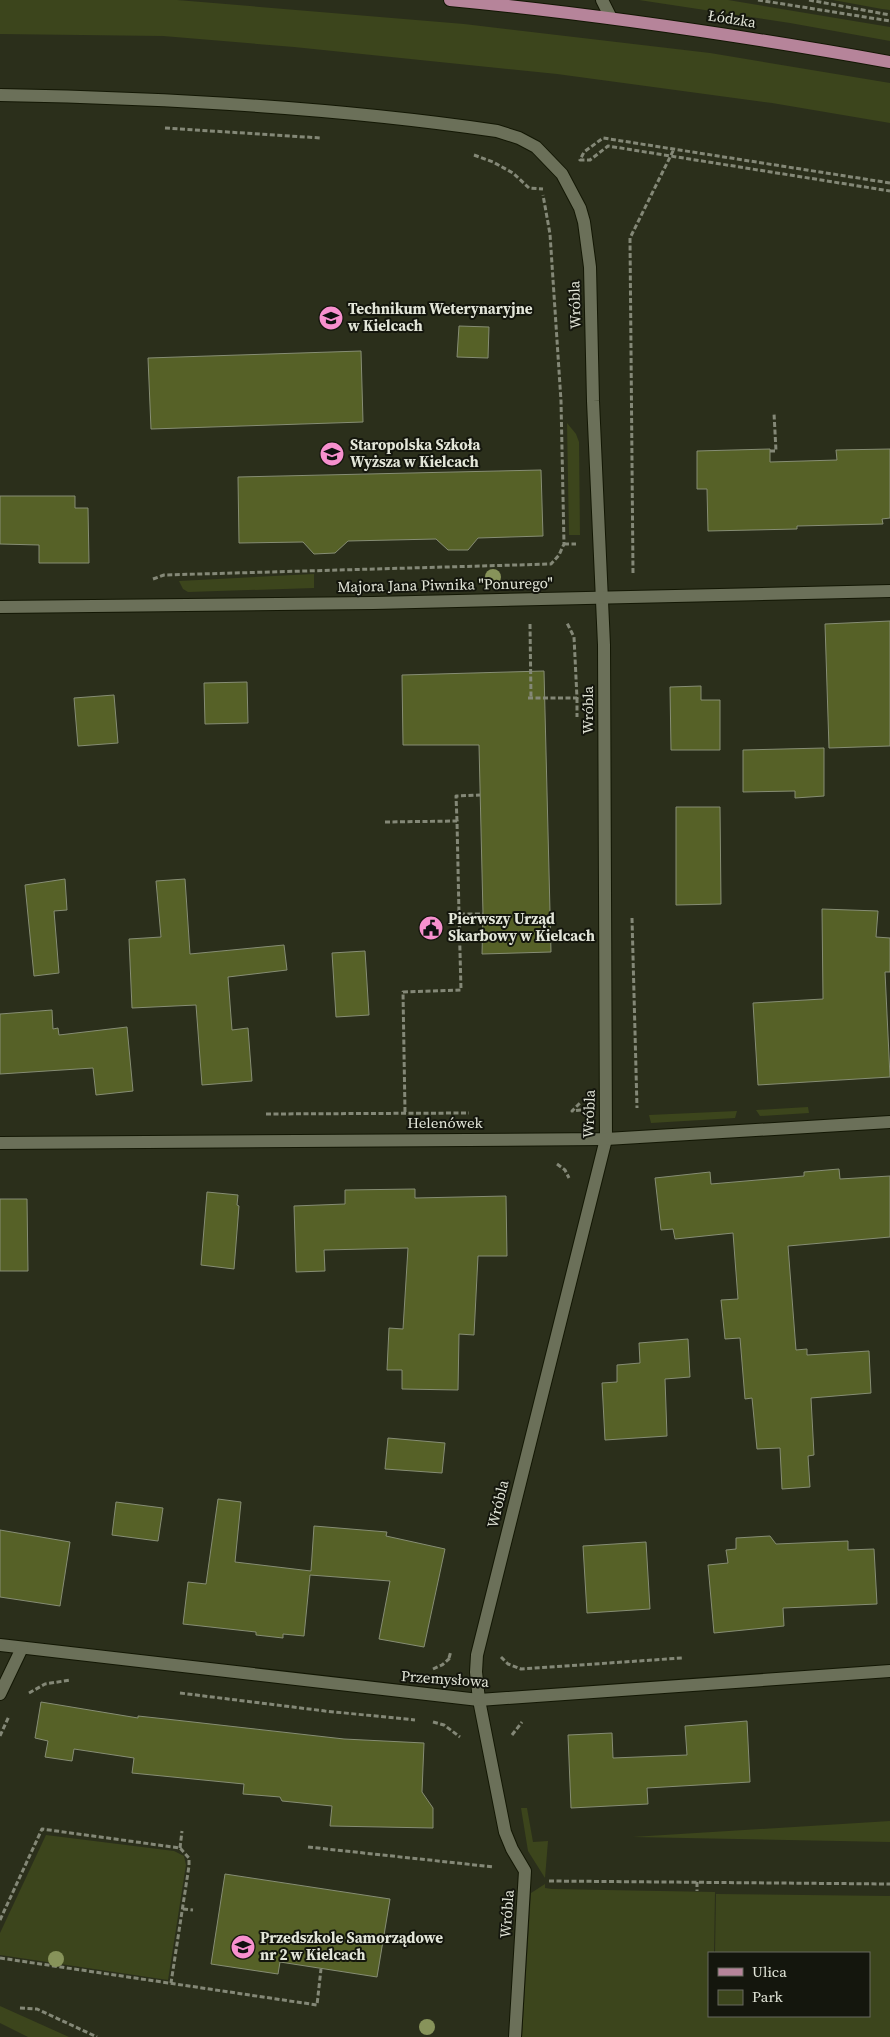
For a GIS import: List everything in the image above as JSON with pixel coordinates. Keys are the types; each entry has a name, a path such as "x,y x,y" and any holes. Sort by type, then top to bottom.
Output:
{"main road":[{"name":"Łódzka","path":"450,0 514,3 753,38 890,62"}],"street":[{"path":"602,0 611,18"},
{"name":"Wróbla","path":"0,95 80,96 289,108 478,128 519,138 536,147 562,174 580,208 584,222 590,267 604,645 606,1140 477,1655 476,1672 479,1700 506,1832 512,1849 526,1875 515,2037"},
{"name":"Majora Jana Piwnika \"Ponurego\"","path":"0,607 364,603 890,591"},
{"name":"Helenówek","path":"0,1143 391,1139 606,1140 890,1122"},
{"name":"Przemysłowa","path":"0,1645 479,1700 890,1671"},
{"path":"0,1694 22,1648"}],"path":[{"path":"758,0 890,21"},
{"path":"809,0 890,15"},
{"path":"162,127 324,138"},
{"path":"890,183 603,138 584,152 580,160 590,160 608,146 890,190"},
{"path":"633,578 630,238 674,149"},
{"path":"164,575 551,564 555,560 564,544 561,402 550,234 546,207 541,190 530,188 513,173 493,162 469,153"},
{"path":"770,451 776,451 774,413"},
{"path":"530,617 530,698 577,698 574,636 572,629 563,619"},
{"path":"405,1112 402,994 405,992 461,990 456,796 480,795"},
{"path":"385,822 457,821"},
{"path":"459,914 483,914"},
{"path":"550,1161 565,1170 571,1183"},
{"path":"449,1658 451,1648"},
{"path":"24,1696 45,1684 79,1679"},
{"path":"174,1692 325,1711 418,1720"},
{"path":"0,1736 13,1711"},
{"path":"0,1920 42,1829 180,1848 189,1858 170,1983"},
{"path":"180,1848 182,1831"},
{"path":"308,1847 526,1875 697,1882 890,1884"},
{"path":"697,1882 697,1891"},
{"path":"182,1909 192,1910"},
{"path":"0,1958 317,2005 321,1969"},
{"path":"20,2008 36,2009 96,2037"}],"green space":[{"path":"0,0 177,0 464,24 710,53 890,83 890,123 772,103 557,74 294,47 163,36 0,34"},
{"path":"639,0 728,0 890,27 890,41 790,23"},
{"path":"833,0 890,0 890,10 882,9"},
{"path":"567,423 576,434 579,442 580,535 569,535"},
{"path":"314,574 314,588 188,592 183,589 179,581"},
{"path":"808,1107 809,1113 760,1116 756,1110"},
{"path":"737,1111 735,1118 651,1123 649,1115"},
{"path":"521,1808 527,1808 533,1842 548,1841 545,1878 528,1851"},
{"path":"890,1821 890,1842 632,1837"},
{"path":"46,1835 174,1851 184,1856 186,1865 168,1980 0,1955 0,1933"},
{"path":"545,1884 545,1888 552,1889 715,1892 714,1952 708,1952 708,2017 870,2017 870,1952 715,1952 716,1894 890,1896 890,2037 522,2037 531,1893"},
{"path":"0,2006 69,2037 28,2037 0,2023"}],"building":[{"path":"459,326 489,327 488,358 457,357"},
{"path":"361,351 363,422 151,429 148,358"},
{"path":"770,449 770,462 837,460 836,450 890,449 890,518 882,519 883,524 797,526 797,529 708,531 707,489 697,489 697,451"},
{"path":"541,470 543,536 478,538 468,550 448,550 436,539 348,541 335,553 314,554 303,542 239,543 238,477"},
{"path":"0,496 75,496 75,508 88,508 89,563 39,563 39,545 0,544"},
{"path":"890,621 890,746 829,748 825,624"},
{"path":"544,671 551,952 482,954 483,914 479,745 403,745 402,675"},
{"path":"247,682 248,723 205,724 204,683"},
{"path":"701,686 701,700 720,700 720,750 671,750 670,687"},
{"path":"114,695 118,743 78,746 74,698"},
{"path":"824,748 824,796 795,798 795,791 743,792 743,750"},
{"path":"676,807 720,807 721,904 676,905"},
{"path":"65,879 67,910 54,911 59,973 34,976 25,885"},
{"path":"185,879 190,954 284,945 287,970 228,977 232,1030 248,1028 252,1081 202,1085 196,1005 132,1008 129,939 161,937 156,881"},
{"path":"822,909 878,911 876,937 890,938 890,972 885,972 890,1077 758,1085 753,1003 823,999"},
{"path":"365,951 369,1015 336,1017 332,953"},
{"path":"52,1010 53,1029 58,1028 59,1035 127,1027 133,1091 96,1095 93,1068 0,1074 0,1014"},
{"path":"839,1169 840,1179 890,1176 890,1237 788,1246 796,1350 807,1349 807,1355 869,1351 871,1393 811,1398 814,1455 808,1456 810,1487 782,1489 780,1448 757,1449 752,1398 745,1399 740,1338 725,1339 721,1300 738,1299 733,1233 675,1239 673,1229 661,1230 655,1178 710,1172 711,1184 804,1176 804,1172"},
{"path":"415,1189 415,1198 506,1196 507,1256 478,1256 474,1335 459,1334 458,1390 402,1389 402,1370 387,1370 389,1328 403,1329 408,1248 324,1250 325,1271 296,1272 294,1206 345,1204 345,1190"},
{"path":"207,1192 238,1195 237,1205 239,1206 234,1269 201,1265"},
{"path":"0,1199 27,1199 28,1271 0,1271"},
{"path":"688,1339 690,1377 665,1379 667,1436 605,1440 602,1383 617,1382 617,1365 640,1363 639,1343"},
{"path":"388,1438 445,1443 442,1473 385,1469"},
{"path":"218,1499 241,1502 235,1562 311,1571 314,1526 387,1532 386,1536 445,1549 424,1647 379,1639 390,1581 310,1575 304,1636 283,1634 283,1638 256,1635 256,1632 183,1624 188,1582 206,1584"},
{"path":"116,1502 163,1508 158,1541 112,1535"},
{"path":"0,1530 70,1542 60,1606 0,1597"},
{"path":"770,1536 776,1544 848,1541 848,1550 874,1549 877,1604 783,1608 784,1626 714,1633 708,1565 728,1563 726,1550 736,1549 736,1538"},
{"path":"646,1542 650,1609 587,1613 583,1546"},
{"path":"41,1702 138,1718 138,1716 344,1739 424,1743 422,1792 433,1808 433,1828 330,1826 332,1806 282,1801 280,1797 243,1794 244,1784 132,1773 134,1758 74,1749 72,1761 45,1757 48,1741 35,1738"},
{"path":"747,1721 750,1782 647,1788 648,1804 571,1808 568,1735 612,1733 613,1758 687,1755 685,1726"},
{"path":"225,1874 390,1899 377,1977 280,1962 278,1974 211,1964"}],"place":[{"name":"Technikum Weterynaryjne w Kielcach","path":"331,318"},
{"name":"Staropolska Szkoła Wyższa w Kielcach","path":"332,454"},
{"name":"Pierwszy Urząd Skarbowy w Kielcach","path":"431,928"},
{"name":"Przedszkole Samorządowe nr 2 w Kielcach","path":"243,1947"}]}
